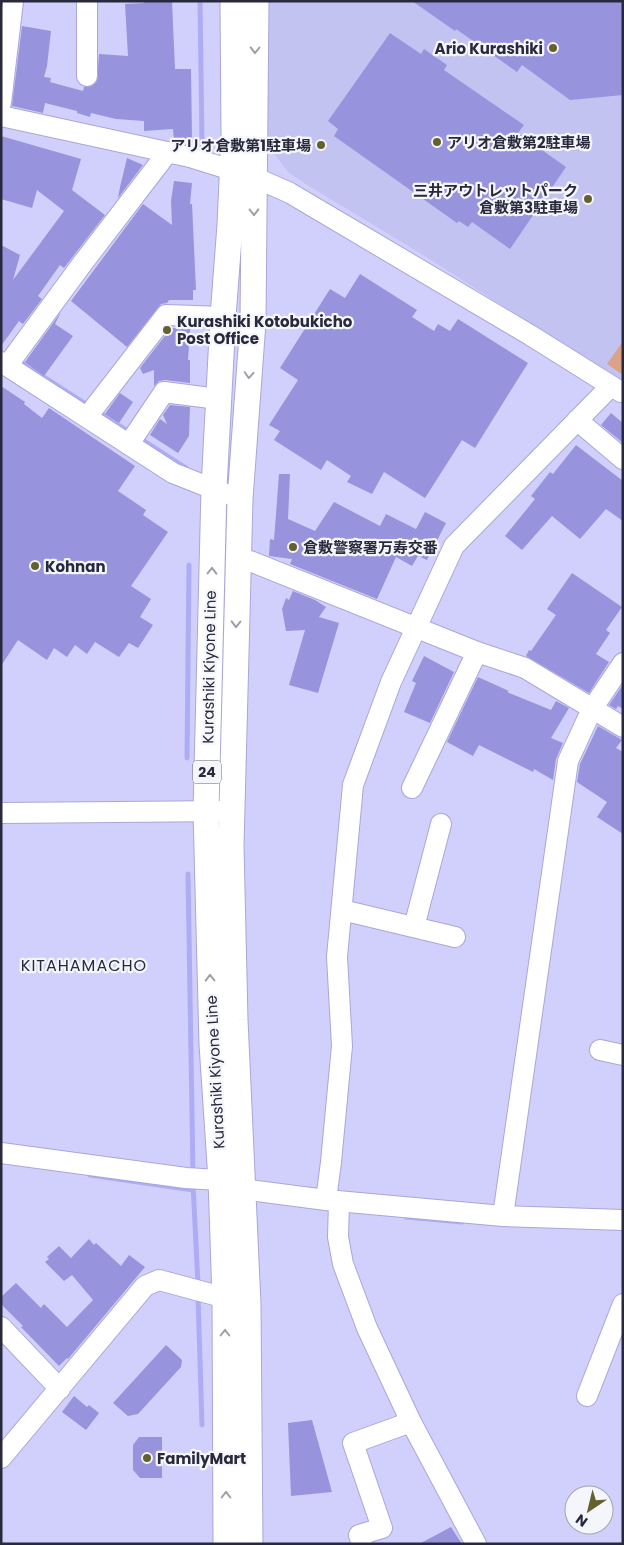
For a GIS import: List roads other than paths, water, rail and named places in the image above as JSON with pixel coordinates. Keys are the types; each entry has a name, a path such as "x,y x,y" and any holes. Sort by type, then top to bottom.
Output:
{"main road":[{"name":"Kurashiki Kiyone Line","path":"219,1181 235,1020 232,811 238,564 240,499 253,322 233,1"},
{"name":"Kurashiki Kiyone Line","path":"226,1544 218,1296 219,1181 212,1044 206,811 214,488 222,317 230,225 243,174 256,1"},
{"name":"Kurashiki Kiyone Line","path":"218,1296 250,1544"}],"street":[{"path":"1,103 6,24 13,1"},
{"path":"86,1 87,76"},
{"path":"1,116 168,152 243,174 290,193 617,390 578,420 454,546 391,682 353,785 337,957 342,1046 332,1162 338,1237 352,1290 367,1328 411,1422 476,1544"},
{"path":"168,152 9,360 133,438 174,472 240,499"},
{"path":"92,411 166,315 222,317"},
{"path":"133,438 164,392 218,399"},
{"path":"578,420 623,460"},
{"path":"238,564 250,562 478,652 525,668 623,727"},
{"path":"412,788 478,652"},
{"path":"503,1216 568,761 592,709 623,663"},
{"path":"1,813 232,811"},
{"path":"414,927 441,824"},
{"path":"342,910 454,936"},
{"path":"600,1050 623,1055"},
{"path":"1,1153 219,1181 336,1206 503,1216 623,1220"},
{"path":"1,1458 145,1286 159,1280 218,1296"},
{"path":"587,1396 623,1304"},
{"path":"1,1327 60,1389"},
{"path":"362,1544 359,1534 382,1528 354,1442 411,1422"}],"waterway":[{"path":"200,1 202,144"},
{"path":"16,359 89,406"},
{"path":"98,412 131,433"},
{"path":"138,437 186,468"},
{"path":"187,758 189,565"},
{"path":"188,874 193,1175"},
{"path":"90,1175 193,1190"},
{"path":"193,1184 198,1285"},
{"path":"406,1217 462,1222"},
{"path":"198,1296 202,1425"}],"place":[{"name":"Ario Kurashiki","path":"553,48"},
{"name":"アリオ倉敷第2駐車場","path":"437,142"},
{"name":"アリオ倉敷第1駐車場","path":"321,145"},
{"name":"三井アウトレットパーク 倉敷第3駐車場","path":"588,199"},
{"name":"Kurashiki Kotobukicho Post Office","path":"167,330"},
{"name":"倉敷警察署万寿交番","path":"293,547"},
{"name":"Kohnan","path":"35,566"},
{"name":"FamilyMart","path":"147,1458"}],"district":[{"name":"KITAHAMACHO","path":"84,965"}]}
